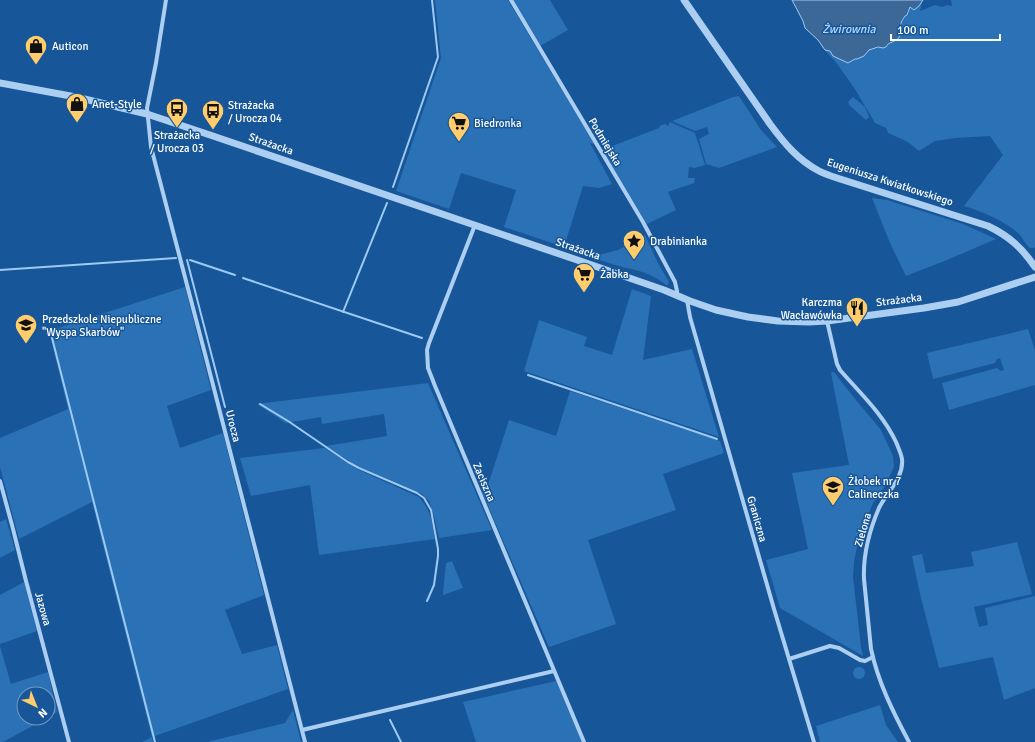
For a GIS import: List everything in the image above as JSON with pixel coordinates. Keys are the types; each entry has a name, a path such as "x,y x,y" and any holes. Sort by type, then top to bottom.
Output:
{"street":[{"path":"147,114 166,0"},
{"name":"Podmiejska","path":"511,0 643,222 675,282 677,295"},
{"name":"Eugeniusza Kwiatkowskiego","path":"684,0 774,130 789,149 801,160 820,172 988,226 1016,244 1031,258 1035,267"},
{"name":"Strażacka","path":"0,83 76,97 147,114 475,225 716,310 764,320 790,322 827,321 945,305 1035,277"},
{"name":"Urocza","path":"147,114 152,152 203,343 305,742"},
{"name":"Zaciszna","path":"475,225 429,343 427,350 428,368 584,742"},
{"name":"Graniczna","path":"687,300 690,317 814,742"},
{"name":"Zielona","path":"827,321 837,364 840,370 878,413 892,434 902,458 902,467 899,476 879,509 873,525 865,557 864,579 873,657 886,695 909,742"},
{"name":"Jazowa","path":"0,481 69,742"},
{"path":"789,659 830,646 839,648 860,660 865,661 873,657"},
{"path":"302,730 554,671"}],"shaded area":[{"path":"435,0 508,0 595,145 590,143 612,184 599,188 583,186 564,247 504,227 516,190 461,173 449,209 396,191 441,58"},
{"path":"513,0 550,0 568,30 540,46"},
{"path":"951,0 1035,0 1035,247 1033,248 1030,248 1018,233 1006,224 964,206 1003,155 990,136 935,141 919,151 908,142 888,133 886,128 875,123 855,89 835,61 821,46 822,45 825,50 853,61 864,56 869,50 886,47 900,33 899,27 905,16 908,15 910,7 919,6 922,2 920,11 935,5 942,7 947,5 952,6"},
{"path":"739,96 761,130 777,147 719,168 706,164 699,139 709,134 707,127 695,131 672,121"},
{"path":"853,97 865,107 869,117 866,120 850,106 848,102"},
{"path":"670,122 695,133 705,165 695,168 689,167 688,178 695,178 694,183 668,192 676,210 647,224 602,150 659,128 665,124 668,126"},
{"path":"872,198 887,200 963,224 996,239 906,276 890,243"},
{"path":"645,235 669,282 668,285 653,276 611,264 585,254 595,256 618,250"},
{"path":"185,287 211,390 167,406 180,448 223,433 264,595 225,610 242,654 277,645 288,689 152,737 92,502 19,539 0,467 0,438 68,409 49,331"},
{"path":"632,289 651,296 643,360 692,349 719,437 524,371 539,320 587,337 584,346 612,355"},
{"path":"1028,329 1035,350 1035,385 949,410 942,383 997,368 1001,371 1004,370 1000,358 997,359 995,363 933,379 927,353"},
{"path":"834,372 881,430 893,456 894,467 884,488 873,503 857,547 854,562 853,577 863,656 780,608 766,560 808,549 792,473 849,465 831,373"},
{"path":"428,383 492,530 439,538 429,501 422,494 356,465 326,446 387,436 384,414 322,424 321,417 286,423 257,404"},
{"path":"570,391 720,441 724,453 663,474 676,510 588,540 616,624 549,647 482,492 486,491 509,420 556,436"},
{"path":"325,448 359,470 419,497 429,512 435,539 319,555 310,485 251,496 240,458"},
{"path":"6,519 15,550 0,558 0,522"},
{"path":"1017,542 1032,594 974,607 979,627 988,625 985,608 1035,596 1035,688 1004,700 993,657 939,668 912,556 922,554 926,573 974,566 971,552"},
{"path":"452,561 463,588 443,595 446,563"},
{"path":"24,582 37,631 0,644 0,595"},
{"path":"0,646 11,684 48,672 51,686 16,686 16,726 32,726 3,742 0,742"},
{"path":"857,667 861,667 865,673 861,679 857,679 853,675 853,671"},
{"path":"556,681 582,742 476,742 463,702"},
{"path":"880,705 886,725 898,742 820,742 816,726"},
{"path":"293,710 301,742 207,742 285,723"},
{"path":"152,737 153,742 142,742"}],"water":[{"name":"Żwirownia","path":"792,0 923,0 914,10 910,7 907,15 901,23 898,39 888,44 886,47 878,47 869,50 864,56 848,63 833,56 830,51 825,50 818,40 805,28"}],"waterway":[{"path":"393,187 438,57 432,0"},
{"path":"343,312 387,203"},
{"path":"0,270 176,258"},
{"path":"187,260 225,407"},
{"path":"190,260 235,275"},
{"path":"243,278 422,338"},
{"path":"50,330 155,742"},
{"path":"528,375 717,439"},
{"path":"260,404 288,421 348,462 417,493 424,498 431,510 438,549 434,585 427,601"},
{"path":"390,720 401,742"}],"place":[{"name":"Auticon","path":"36,66"},
{"name":"Anet-Style","path":"77,124"},
{"name":"Strażacka / Urocza 03","path":"177,128"},
{"name":"Strażacka / Urocza 04","path":"213,130"},
{"name":"Biedronka","path":"459,142"},
{"name":"Drabinianka","path":"634,260"},
{"name":"Żabka","path":"584,294"},
{"name":"Karczma Wacławówka","path":"857,328"},
{"name":"Przedszkole Niepubliczne \"Wyspa Skarbów\"","path":"26,344"},
{"name":"Żłobek nr 7 Calineczka","path":"833,506"}]}
